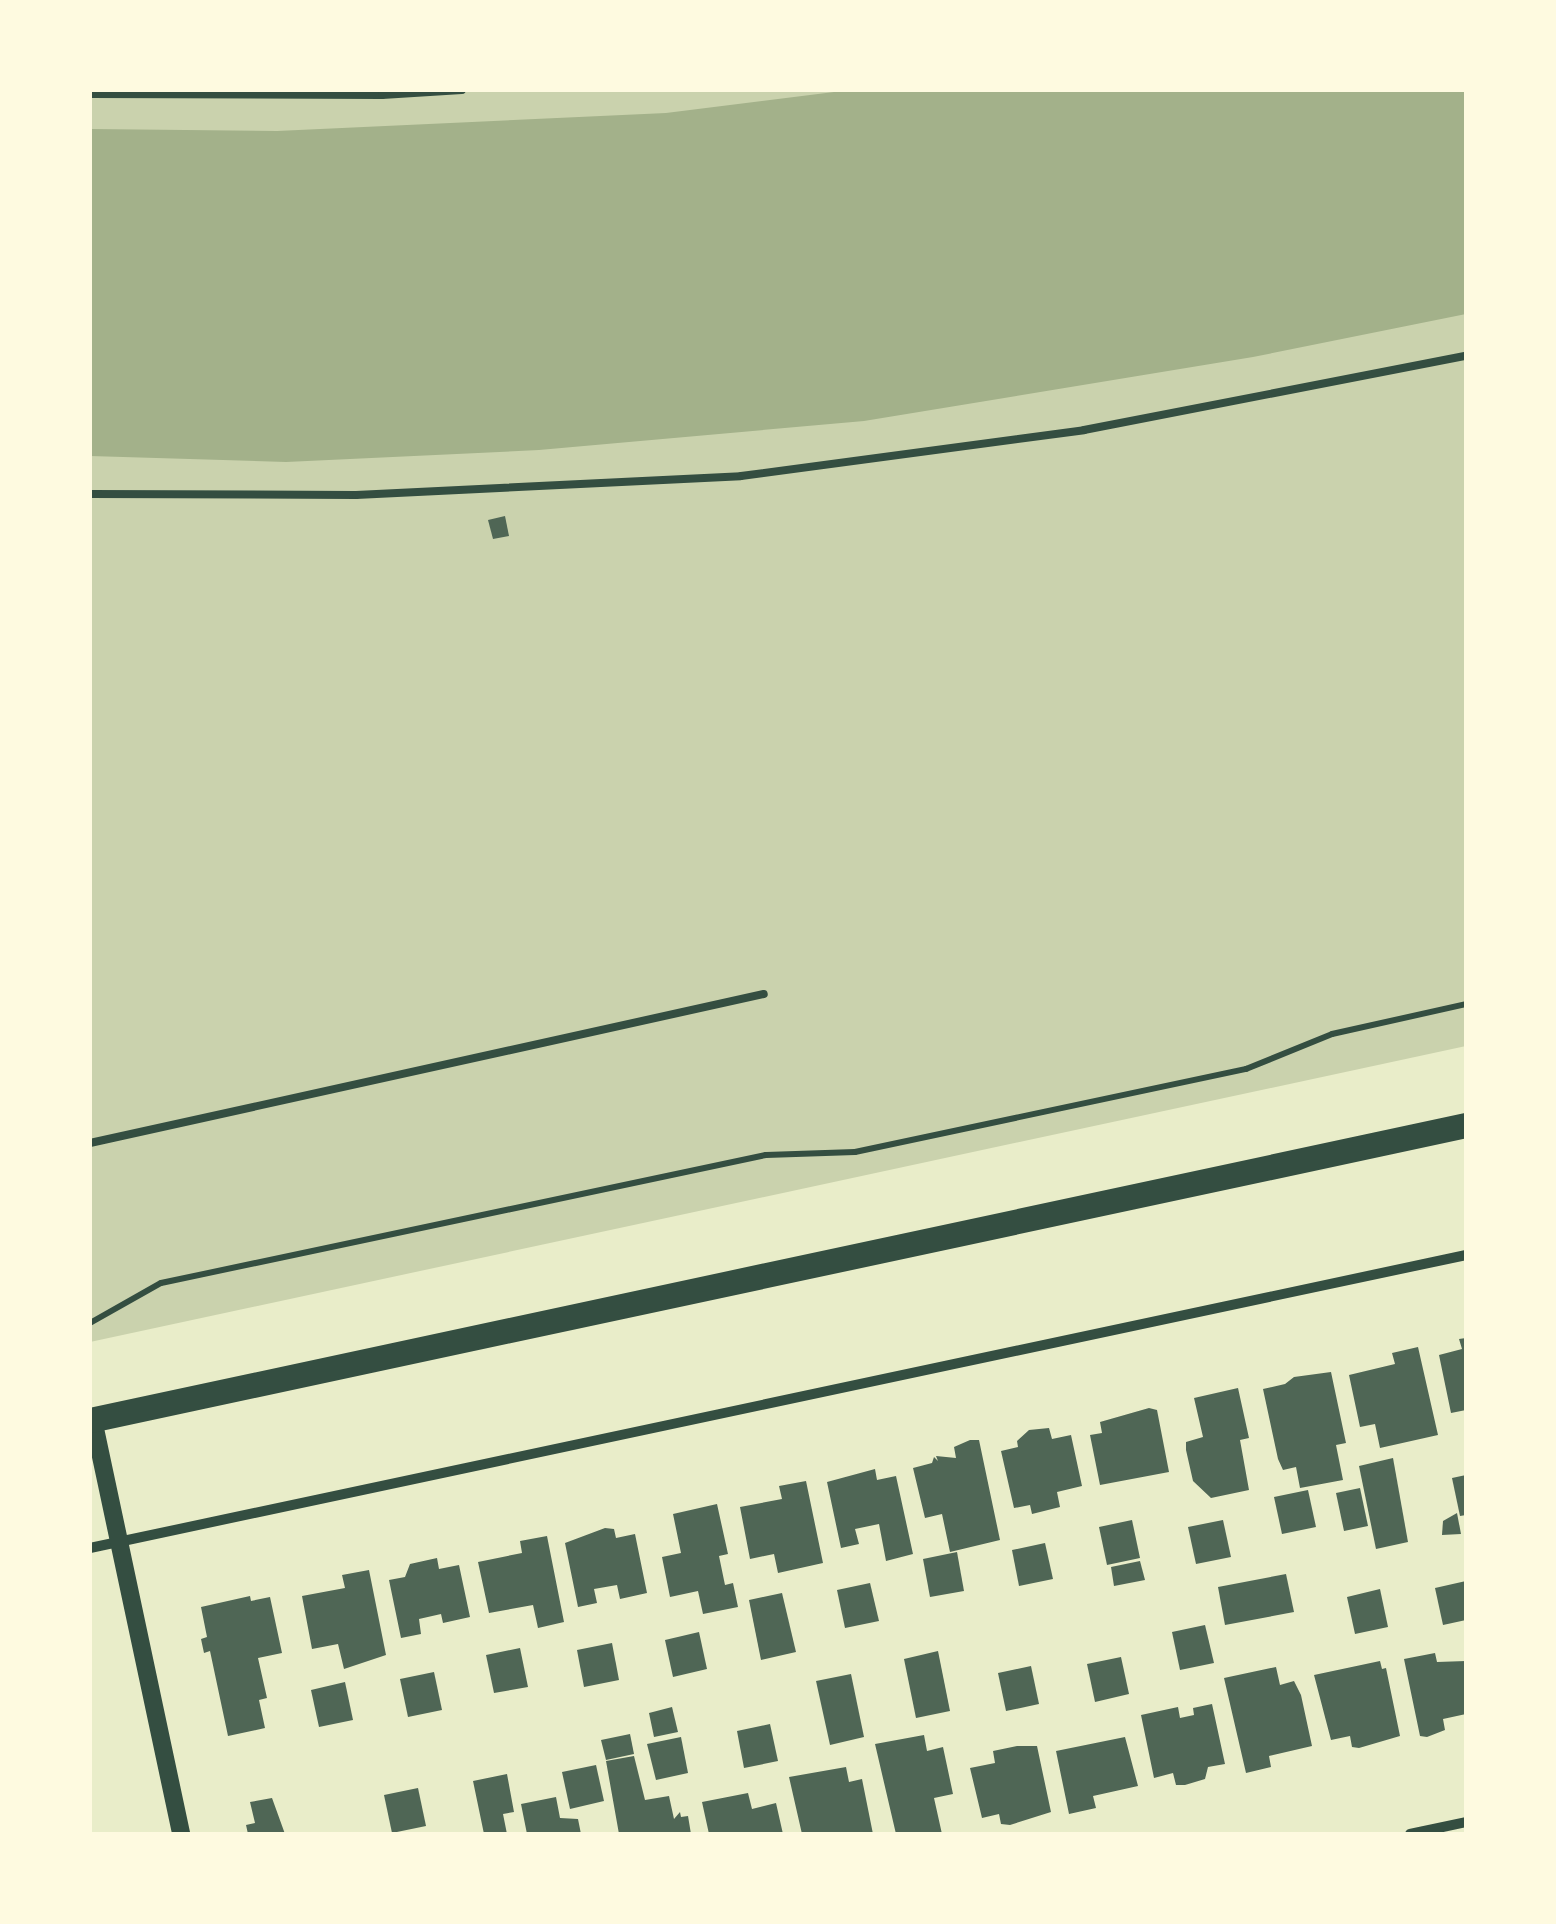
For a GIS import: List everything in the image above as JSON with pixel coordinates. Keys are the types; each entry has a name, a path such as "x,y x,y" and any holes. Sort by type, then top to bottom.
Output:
{"main road":[{"path":"91,1414 1466,1126"}],"street":[{"path":"90,1548 1466,1256"},
{"path":"91,1414 181,1834"},
{"path":"1410,1834 1466,1822"}],"lane":[{"path":"90,94 382,95 462,90"},
{"path":"90,494 356,495 741,476 1084,430 1466,356"},
{"path":"90,1143 764,994"}],"path":[{"path":"90,1324 160,1284 766,1155 855,1152 1246,1070 1332,1034 1466,1004"}],"shaded area":[{"path":"90,90 1466,90 1466,1046 90,1342"},
{"path":"850,90 1466,90 1466,314 1253,357 864,421 539,450 286,462 90,456 90,129 277,131 666,113"}],"building":[{"path":"505,516 509,536 493,539 488,520"},
{"path":"1466,1338 1466,1410 1451,1413 1439,1355 1462,1349 1459,1339"},
{"path":"1418,1347 1438,1435 1380,1448 1375,1424 1360,1427 1349,1375 1395,1364 1392,1353"},
{"path":"1331,1372 1346,1443 1336,1445 1343,1480 1300,1488 1296,1467 1283,1470 1278,1459 1263,1389 1285,1384 1294,1377"},
{"path":"1238,1388 1249,1438 1240,1440 1249,1490 1211,1498 1193,1481 1186,1450 1186,1442 1203,1437 1194,1398"},
{"path":"1149,1408 1157,1410 1169,1472 1100,1485 1090,1435 1102,1433 1100,1422"},
{"path":"1049,1428 1052,1439 1071,1435 1082,1486 1057,1492 1060,1507 1032,1514 1030,1505 1014,1508 1001,1451 1018,1447 1017,1441 1029,1430"},
{"path":"979,1440 1000,1540 950,1552 942,1514 925,1518 913,1468 932,1463 934,1457 938,1461 936,1456 956,1458 954,1447"},
{"path":"1393,1458 1408,1542 1376,1549 1359,1466"},
{"path":"875,1469 877,1480 896,1476 913,1554 886,1561 879,1524 855,1529 859,1544 841,1548 827,1482"},
{"path":"1466,1475 1466,1515 1460,1516 1452,1478"},
{"path":"806,1481 823,1563 778,1573 774,1554 750,1559 740,1507 782,1499 779,1486"},
{"path":"1360,1488 1368,1526 1344,1531 1336,1493"},
{"path":"1308,1490 1316,1527 1282,1534 1274,1497"},
{"path":"717,1504 728,1554 719,1556 725,1585 733,1583 738,1607 703,1614 698,1591 670,1597 662,1557 681,1553 673,1514"},
{"path":"1457,1513 1461,1534 1442,1535 1443,1521"},
{"path":"1132,1520 1140,1558 1107,1565 1099,1527"},
{"path":"1223,1520 1231,1557 1196,1564 1188,1527"},
{"path":"605,1528 614,1529 616,1538 635,1534 647,1593 620,1599 617,1585 594,1589 597,1603 578,1607 565,1543"},
{"path":"547,1536 564,1622 538,1628 533,1605 489,1613 478,1562 522,1553 520,1541"},
{"path":"1045,1543 1053,1579 1019,1586 1012,1550"},
{"path":"957,1552 964,1591 930,1597 923,1559"},
{"path":"437,1558 439,1569 459,1565 470,1617 443,1623 441,1614 419,1619 421,1634 401,1638 389,1580 405,1577 410,1564"},
{"path":"1140,1561 1145,1580 1114,1586 1111,1567"},
{"path":"369,1570 386,1655 344,1669 338,1644 312,1649 302,1596 345,1588 342,1575"},
{"path":"1286,1574 1294,1612 1225,1625 1218,1587"},
{"path":"1466,1581 1466,1620 1443,1625 1435,1588"},
{"path":"870,1583 879,1621 845,1628 837,1590"},
{"path":"1380,1589 1388,1627 1355,1634 1347,1597"},
{"path":"782,1593 796,1652 761,1660 749,1600"},
{"path":"250,1596 251,1601 270,1597 282,1653 258,1658 267,1698 259,1700 265,1728 228,1736 210,1651 204,1653 201,1639 207,1637 201,1607"},
{"path":"1205,1625 1214,1663 1180,1670 1172,1632"},
{"path":"699,1632 707,1669 673,1677 665,1640"},
{"path":"612,1643 619,1680 584,1687 577,1650"},
{"path":"520,1648 528,1687 494,1693 486,1655"},
{"path":"938,1651 950,1711 916,1718 904,1659"},
{"path":"1435,1653 1437,1662 1466,1661 1466,1714 1443,1719 1445,1730 1427,1737 1420,1736 1404,1659"},
{"path":"1121,1657 1129,1694 1095,1702 1087,1664"},
{"path":"1380,1661 1382,1669 1386,1668 1400,1736 1359,1748 1352,1747 1350,1736 1331,1740 1314,1675"},
{"path":"1031,1666 1039,1704 1006,1711 998,1673"},
{"path":"1276,1667 1280,1685 1294,1681 1301,1695 1312,1746 1269,1756 1271,1767 1246,1773 1224,1678"},
{"path":"434,1672 442,1710 408,1717 400,1679"},
{"path":"851,1674 864,1737 830,1745 816,1681"},
{"path":"345,1682 353,1720 319,1727 311,1690"},
{"path":"1212,1704 1225,1764 1208,1767 1205,1779 1185,1785 1176,1785 1173,1773 1154,1778 1141,1715 1178,1707 1180,1718 1194,1715 1193,1708"},
{"path":"672,1707 678,1732 654,1737 649,1713"},
{"path":"770,1724 778,1761 744,1768 737,1731"},
{"path":"630,1734 634,1754 606,1760 601,1740"},
{"path":"924,1735 927,1751 943,1747 953,1794 934,1798 942,1834 896,1834 875,1744"},
{"path":"681,1737 688,1773 656,1780 647,1744"},
{"path":"1125,1737 1138,1786 1093,1796 1096,1808 1069,1814 1056,1751"},
{"path":"1037,1746 1051,1812 1010,1825 1001,1824 999,1814 982,1818 970,1768 995,1763 993,1751"},
{"path":"634,1756 645,1800 669,1796 674,1819 680,1812 681,1817 688,1816 691,1834 619,1834 606,1761"},
{"path":"596,1765 604,1801 570,1809 562,1772"},
{"path":"846,1767 849,1782 862,1779 873,1834 802,1834 789,1777"},
{"path":"507,1774 514,1812 503,1814 507,1834 484,1834 473,1781"},
{"path":"418,1788 426,1826 392,1833 384,1795"},
{"path":"748,1793 752,1809 776,1803 783,1834 709,1834 702,1802"},
{"path":"556,1797 560,1818 578,1819 581,1834 527,1834 521,1804"},
{"path":"272,1798 285,1834 248,1834 246,1825 255,1823 250,1802"}]}
